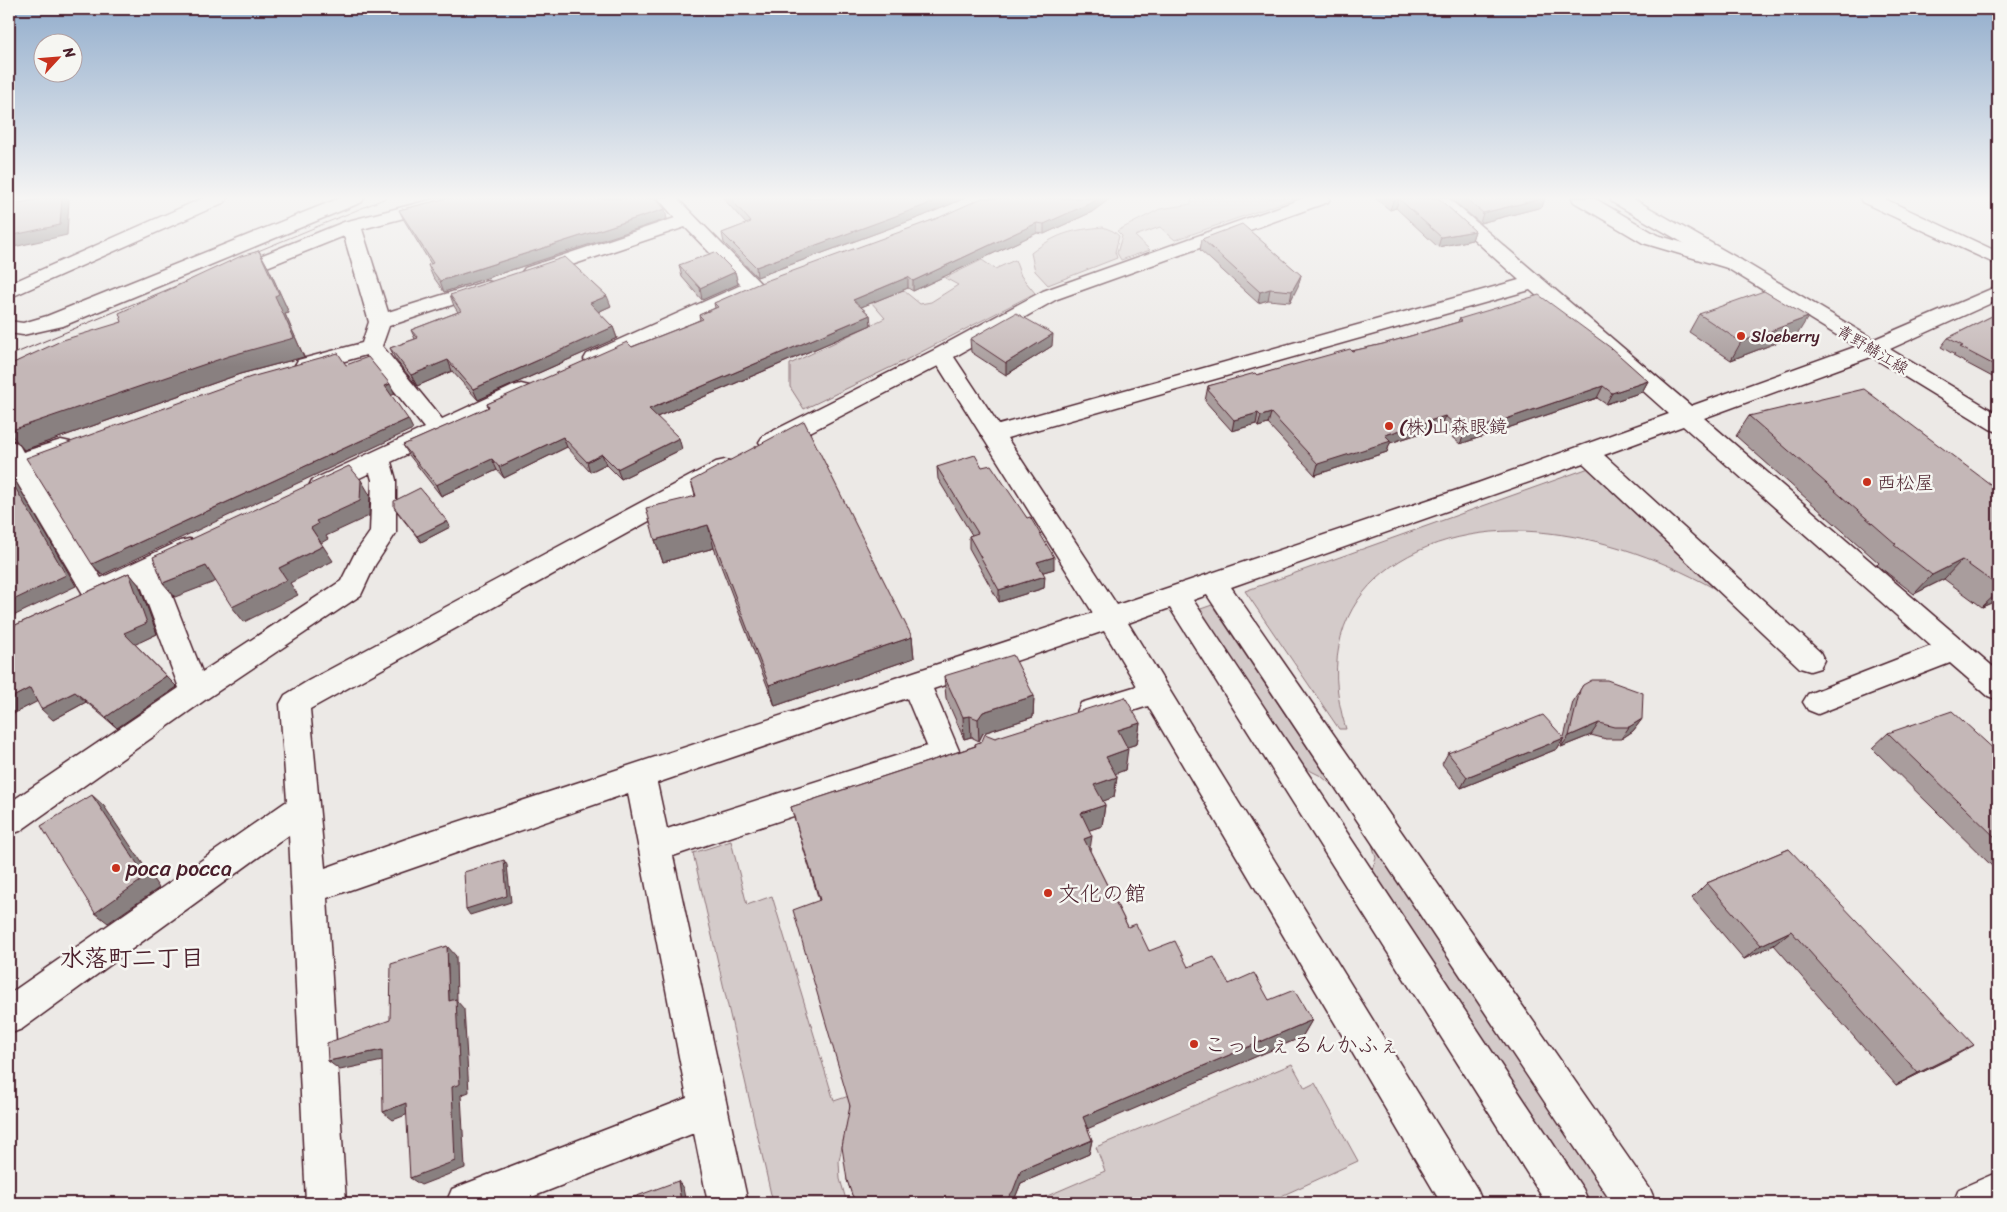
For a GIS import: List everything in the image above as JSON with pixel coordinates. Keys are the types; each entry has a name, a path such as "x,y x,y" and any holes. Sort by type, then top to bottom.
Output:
{"street":[{"path":"9,292 92,255"},
{"path":"9,327 23,329 55,321 217,255"},
{"path":"213,282 278,255"},
{"path":"360,255 380,322 371,347"},
{"path":"380,322 584,255"},
{"path":"572,369 763,284 728,255"},
{"path":"326,1203 310,889 295,704 318,689 747,455 942,355 1045,292 1155,255"},
{"path":"1503,255 1998,688"},
{"path":"1702,255 1734,264"},
{"name":"青野鯖江線","path":"1718,255 1998,424"},
{"path":"993,434 1535,282"},
{"path":"310,889 1176,596 1587,453 1871,349 1998,292"},
{"path":"286,371 371,347"},
{"path":"371,347 438,430"},
{"path":"942,355 1111,618 1463,1203"},
{"path":"299,497 536,385"},
{"path":"82,440 13,456 96,592"},
{"path":"1587,453 1810,660"},
{"path":"9,821 195,692 351,588 363,562 383,533 384,480 378,459"},
{"path":"70,604 210,538"},
{"path":"148,568 195,692"},
{"path":"1212,583 1636,1203"},
{"path":"1176,596 1569,1203"},
{"path":"1818,702 1954,649"},
{"path":"655,847 958,753 916,684"},
{"path":"1070,719 1155,692"},
{"path":"640,777 710,1108 728,1203"},
{"path":"9,1016 304,807"},
{"path":"466,1203 710,1108"},
{"path":"1973,1203 1998,1192"}],"shaded area":[{"path":"1031,255 1116,255 1117,258 1048,285 1035,271"},
{"path":"1118,255 1137,255 1121,260"},
{"path":"982,260 995,269 1015,260 1021,276 1035,293 906,360 804,409 790,387 790,364 885,318 871,302 887,277 920,304 931,302 958,285 945,278"},
{"path":"1589,468 1736,601 1669,566 1599,542 1549,533 1503,531 1458,537 1418,551 1384,572 1357,601 1341,636 1337,679 1346,729 1339,729 1245,591"},
{"path":"1212,605 1333,786 1321,776 1301,766 1198,610"},
{"path":"1370,837 1618,1203 1589,1203 1371,873 1376,858"},
{"path":"731,841 747,905 772,896 834,1101 849,1096 853,1111 846,1127 839,1161 840,1179 847,1203 773,1203 693,853"},
{"path":"1292,1064 1305,1088 1315,1083 1358,1161 1266,1203 1031,1203 1105,1171 1096,1147"}],"building":[{"path":"261,255 279,294 275,296 294,338 229,356 9,431 9,365 63,340 122,322 119,313 241,256"},
{"path":"428,255 523,255 440,281 428,265 433,263"},
{"path":"708,255 718,255 735,272 700,288 679,265"},
{"path":"744,255 790,255 756,267"},
{"path":"838,255 970,255 913,281 908,277 853,300 870,315 649,409 679,438 617,469 602,454 587,462 563,437 499,467 492,459 436,485 403,445 489,407 487,404 627,342 632,347 703,319 699,315 718,307 714,303 760,283"},
{"path":"1219,255 1277,255 1301,275 1292,291 1270,289 1260,292"},
{"path":"565,257 607,296 590,303 613,327 473,389 448,360 411,375 390,348 418,338 411,330 461,311 450,295"},
{"path":"1764,291 1808,317 1741,342 1699,314"},
{"path":"1539,295 1611,348 1648,381 1612,393 1603,386 1465,433 1445,416 1385,435 1391,441 1318,464 1271,413 1261,416 1258,413 1234,420 1207,389 1210,389 1208,386 1255,373 1257,375 1350,349 1352,351 1383,344 1462,321 1459,319"},
{"path":"1016,313 1053,334 1006,363 970,339"},
{"path":"1998,313 1998,367 1960,347 1963,346 1948,338"},
{"path":"338,353 346,365 368,357 390,384 385,386 408,419 92,564 26,458 251,377"},
{"path":"1864,389 1998,490 1998,586 1962,560 1932,575 1894,545 1896,544 1749,416"},
{"path":"804,421 912,637 769,685 708,525 655,540 646,508 696,496 691,481"},
{"path":"975,455 982,467 991,465 1027,518 1030,517 1054,557 1037,562 1045,576 999,590 969,536 978,533 937,467"},
{"path":"349,466 361,480 360,501 316,521 318,524 311,528 323,546 279,568 287,580 232,607 206,566 163,583 153,557"},
{"path":"9,477 66,575 9,602"},
{"path":"420,488 447,521 417,536 394,507 394,501"},
{"path":"129,573 147,623 124,633 166,676 106,717 75,692 41,709 30,688 9,699 9,628"},
{"path":"1013,655 1034,696 983,712 978,719 970,716 963,717 944,676"},
{"path":"1592,680 1607,680 1643,693 1642,719 1629,727 1614,727 1599,723 1569,736 1580,690 1583,685"},
{"path":"1125,697 1140,723 1118,730 1128,749 1106,757 1117,777 1094,785 1105,805 1081,813 1092,836 1084,839 1128,927 1136,924 1149,951 1175,941 1188,967 1214,957 1229,984 1254,973 1269,1000 1294,990 1312,1020 1083,1117 1092,1140 1021,1170 1013,1191 1004,1203 858,1203 852,1195 847,1180 842,1147 850,1106 793,910 820,900 791,807 976,746 975,744 982,741 985,734 995,738"},
{"path":"1952,711 1998,753 1998,840 1888,733"},
{"path":"1543,715 1564,738 1467,777 1448,753"},
{"path":"92,795 146,877 95,913 41,826"},
{"path":"1789,849 1974,1045 1918,1073 1791,931 1761,945 1707,883"},
{"path":"504,860 507,896 466,909 464,872"},
{"path":"447,946 449,1001 456,999 460,1084 452,1087 455,1161 410,1178 406,1103 383,1112 382,1050 328,1061 327,1043 390,1020 391,964"},
{"path":"678,1181 681,1203 618,1203"}],"tram line":[{"path":"9,356 200,276"}],"place":[{"name":"Sloeberry","path":"1741,336"},
{"name":"(株)山森眼鏡","path":"1389,426"},
{"name":"西松屋","path":"1867,482"},
{"name":"poca pocca","path":"116,868"},
{"name":"文化の館","path":"1048,893"},
{"name":"こっしぇるんかふぇ","path":"1194,1044"}],"district":[{"name":"水落町二丁目","path":"132,958"}]}
